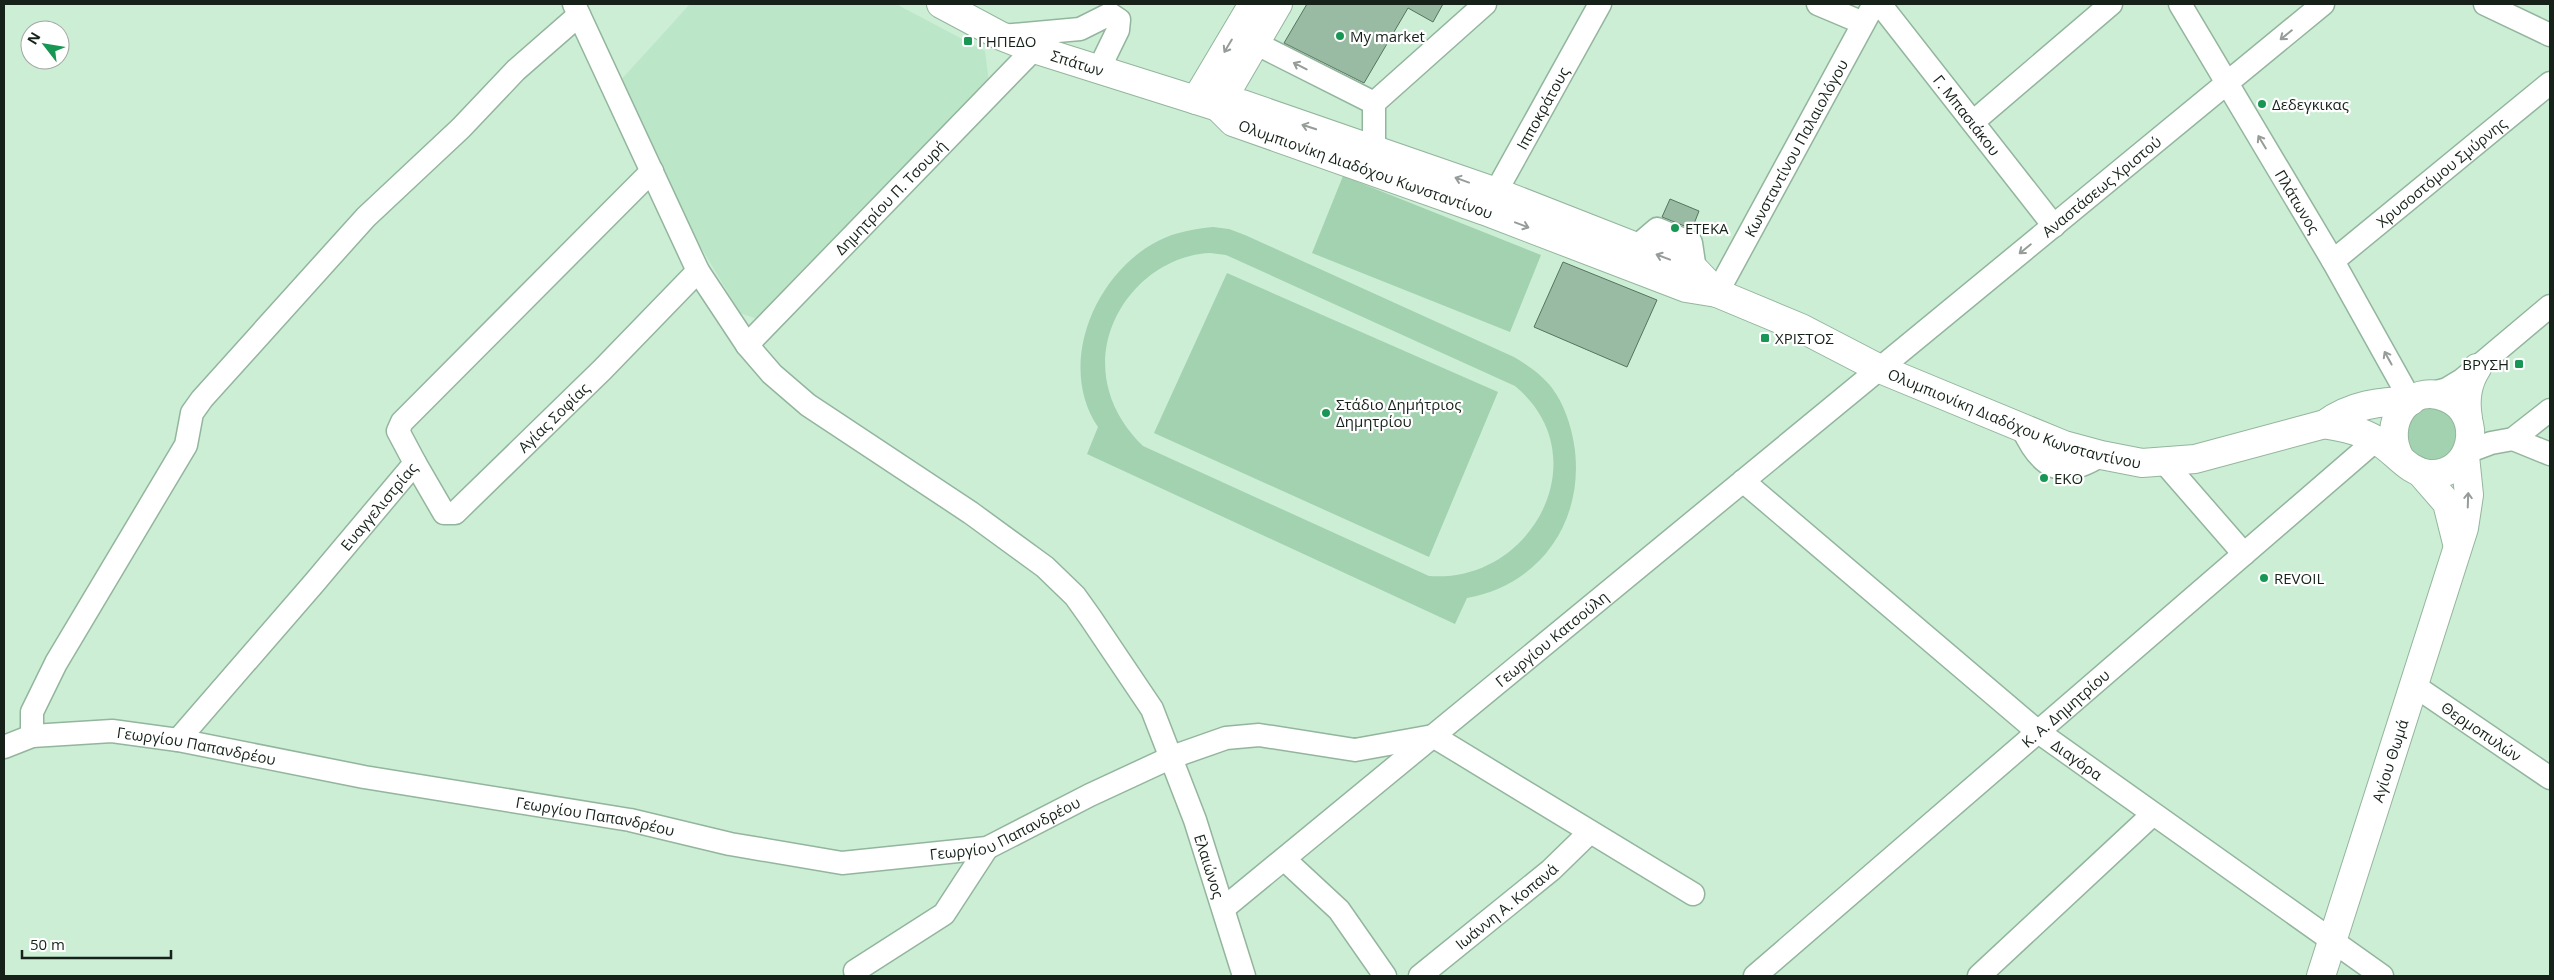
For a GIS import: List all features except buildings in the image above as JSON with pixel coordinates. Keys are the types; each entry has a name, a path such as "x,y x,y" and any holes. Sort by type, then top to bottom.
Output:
{"main road":[{"name":"Σπάτων","path":"942,4 1001,36 1034,49 1098,71 1207,103"},
{"path":"1207,103 1253,4"},
{"path":"1207,103 1255,43 1278,4"},
{"name":"Ολυμπιονίκη Διαδόχου Κωνσταντίνου","path":"1207,103 1242,104 1374,148 1490,202 1686,288 1717,293 1801,328 1880,369 2064,445 2101,455 2142,462 2195,459 2334,426 2341,413 2405,402"},
{"name":"Ολυμπιονίκη Διαδόχου Κωνσταντίνου","path":"1207,103 1233,122 1636,247 1694,270 1717,293"},
{"path":"2469,421 2458,404 2435,395 2405,402 2392,435 2410,465 2435,474 2449,470 2474,450 2471,442 2469,421 2466,398 2472,374 2477,368"},
{"path":"2334,426 2357,430 2376,440 2410,465 2447,503 2457,543"},
{"name":"Αγίου Θωμά","path":"2321,976 2468,512 2474,450"}],"street":[{"path":"1374,148 1374,104 1485,4"},
{"name":"Ιπποκράτους","path":"1490,202 1600,4"},
{"path":"1818,4 1863,23"},
{"name":"Κωνσταντίνου Παλαιολόγου","path":"1717,293 1874,4"},
{"name":"Γ. Μπασιάκου","path":"1880,4 2054,226"},
{"path":"1973,122 2111,4"},
{"name":"Πλάτωνος","path":"2180,4 2334,261 2405,402"},
{"name":"Αναστάσεως Χριστού","path":"1880,369 2324,4"},
{"path":"2485,4 2550,35"},
{"path":"32,736 32,712 56,663 186,445 192,413 366,218 461,128 577,9"},
{"name":"Ελαιώνος","path":"577,9 698,271 747,345 772,374 808,405 971,513 1045,567 1069,590 1090,617 1152,710 1172,757 1224,908 1244,976"},
{"path":"1001,36 1080,29 1110,14 1119,20 1118,30 1098,71"},
{"path":"1255,43 1374,104"},
{"name":"Δημητρίου Π. Τσουρή","path":"747,345 1034,49"},
{"name":"Χρυσοστόμου Σμύρνης","path":"2334,261 2550,83"},
{"name":"Ευαγγελιστρίας","path":"178,740 415,463 398,431 402,422 652,171"},
{"name":"Αγίας Σοφίας","path":"415,463 444,513 455,513 602,370 698,271"},
{"path":"2405,402 2451,386 2477,368 2550,306"},
{"name":"Γεωργίου Κατσούλη","path":"1224,908 1880,369"},
{"path":"2474,450 2513,439 2550,410"},
{"path":"2513,439 2550,454"},
{"name":"Κ. Α. Δημητρίου","path":"1755,976 2376,440"},
{"path":"2163,461 2244,554"},
{"name":"Διαγόρα","path":"1743,481 2037,731 2382,976"},
{"name":"Θερμοπυλών","path":"2412,684 2550,778"},
{"name":"Γεωργίου Παπανδρέου","path":"4,747 32,736 112,731 178,740 364,777 630,820 730,844 842,863 987,848 1090,795 1172,757 1226,738 1259,735 1354,750 1433,736"},
{"path":"1433,736 1693,894"},
{"path":"1979,976 2152,814"},
{"name":"Ιωάννη Α. Κοπανά","path":"1420,976 1551,870 1590,832"},
{"path":"854,971 944,914 987,848"},
{"path":"1284,859 1339,910 1385,976"}],"shaded area":[{"path":"690,4 896,4 985,51 989,83 757,319 740,313 699,244 620,81"},
{"path":"1343,176 1541,255 1510,332 1312,253"},
{"path":"1213,227 1229,229 1245,235 1514,357 1544,379 1560,401 1571,429 1576,471 1573,497 1565,522 1553,544 1537,563 1517,579 1494,591 1467,598 1455,624 1087,454 1098,427 1086,403 1081,376 1082,349 1089,323 1100,298 1116,275 1136,256 1158,241 1185,231","holes":["1210,253 1226,255 1515,386 1540,415 1552,446 1552,479 1542,510 1524,538 1498,560 1466,573 1429,576 1143,446 1122,421 1109,391 1105,366 1107,342 1115,319 1128,298 1144,281 1164,267 1186,257"]},
{"name":"Στάδιο Δημήτριος Δημητρίου","path":"1227,273 1498,392 1429,557 1154,433"},
{"path":"2440,406 2460,425 2456,452 2432,463 2414,456 2405,440 2408,421 2422,408"}],"place":[{"name":"My market","path":"1340,36"},
{"name":"ΓΗΠΕΔΟ","path":"968,41"},
{"name":"Δεδεγκικας","path":"2262,104"},
{"name":"ΕΤΕΚΑ","path":"1675,228"},
{"name":"ΧΡΙΣΤΟΣ","path":"1765,338"},
{"name":"ΒΡΥΣΗ","path":"2519,364"},
{"name":"Στάδιο Δημήτριος Δημητρίου","path":"1326,413"},
{"name":"EKO","path":"2044,478"},
{"name":"REVOIL","path":"2264,578"}]}
